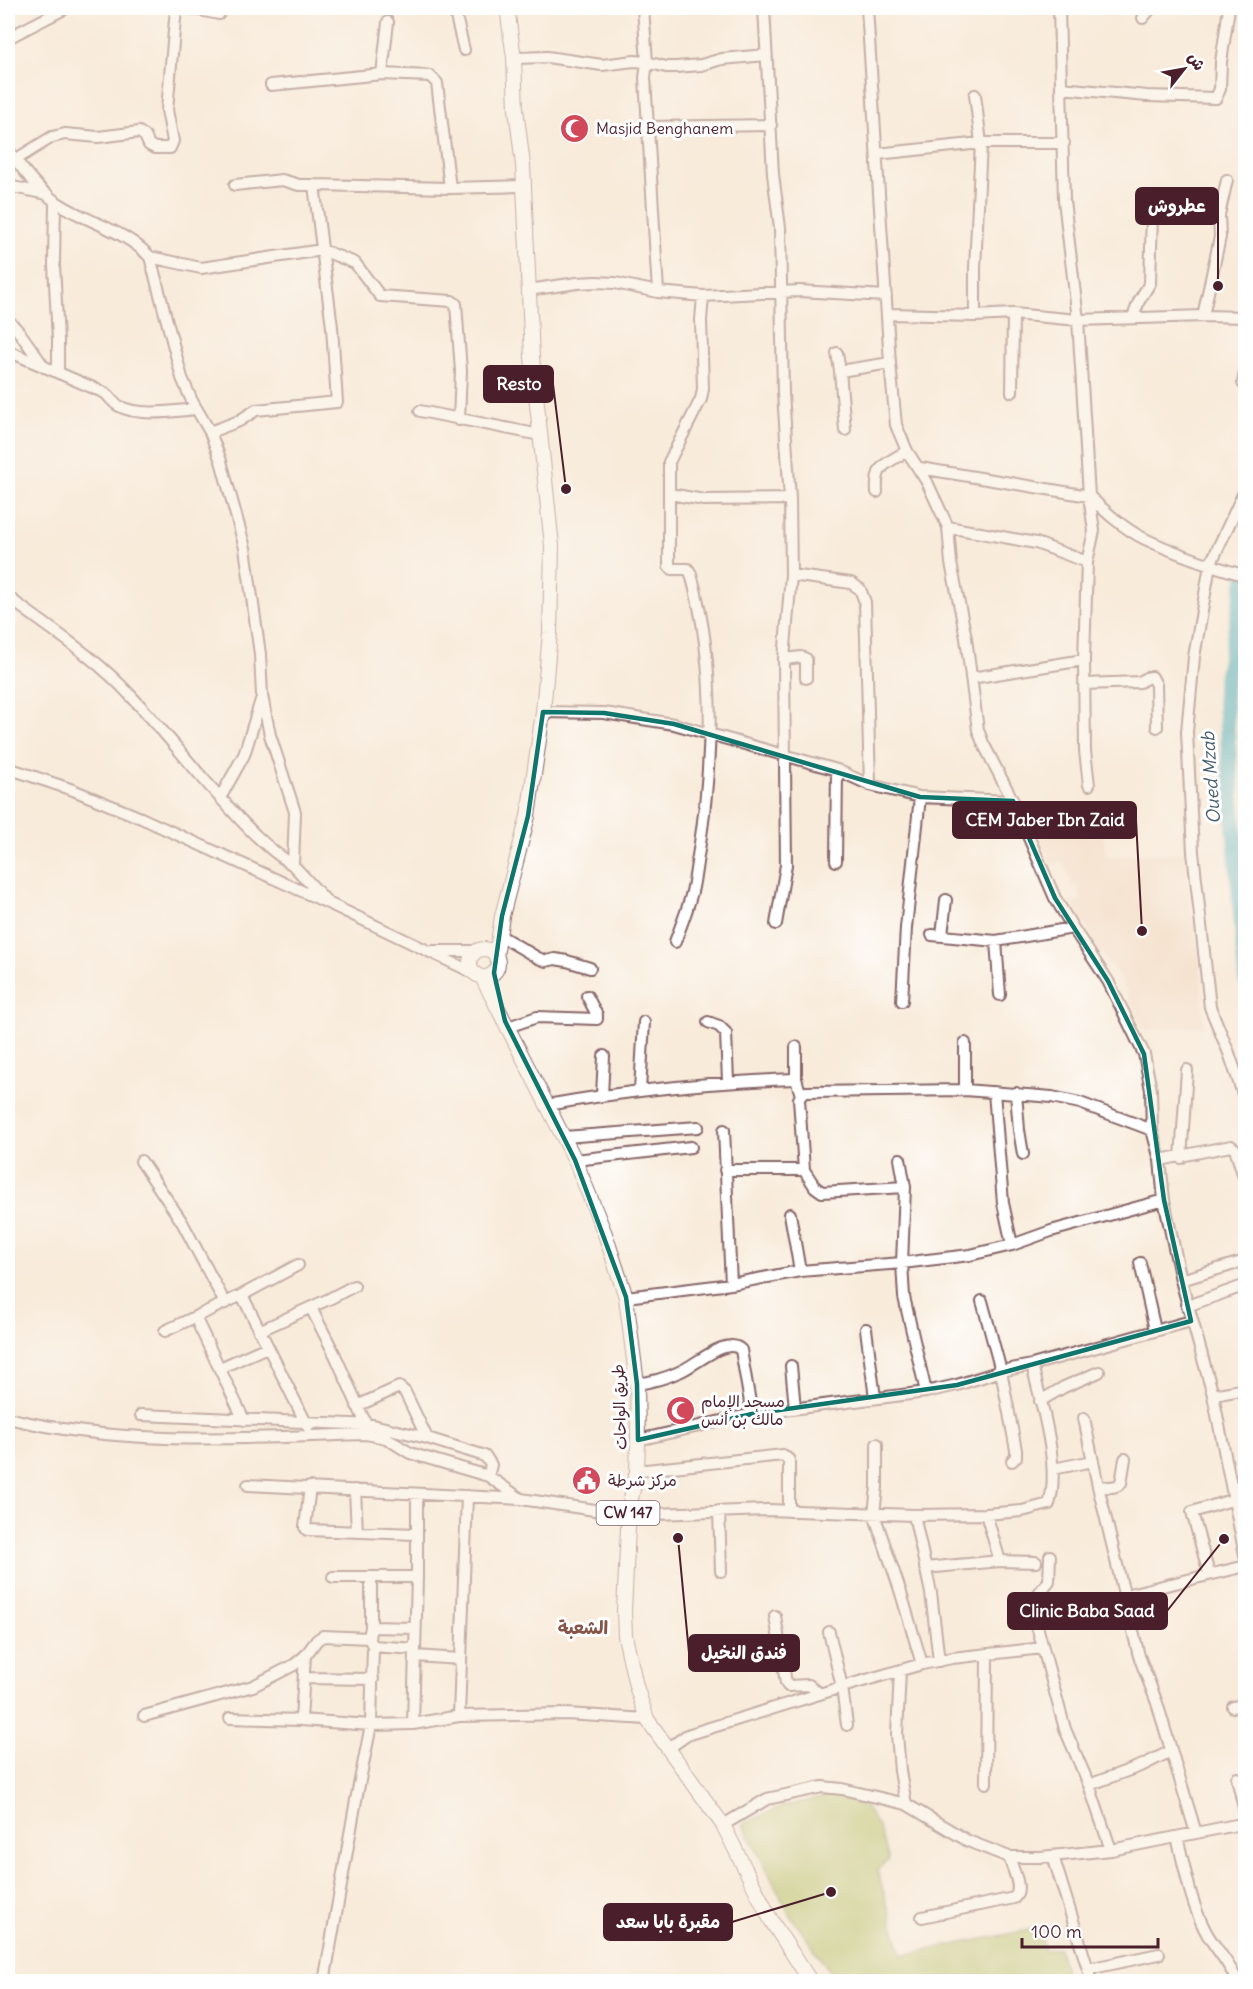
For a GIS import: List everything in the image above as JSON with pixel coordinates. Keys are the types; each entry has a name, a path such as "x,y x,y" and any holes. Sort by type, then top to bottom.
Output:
{"main road":[{"path":"502,914 470,961 483,975 497,965 502,914 528,816 543,712 550,633 552,546 532,357 525,186 516,109 514,58 507,8"},
{"path":"479,950 490,951 496,957"},
{"name":"CW 147","path":"483,975 507,1024"},
{"name":"طريق الواحات","path":"507,1024 575,1160 605,1234 626,1297 637,1384 638,1440 637,1471 628,1515 625,1636 636,1686 648,1719 723,1825 772,1922 811,1982"}],"street":[{"path":"8,38 66,8"},
{"path":"15,160 52,137 65,134 98,136 139,132 145,135 149,145 155,148 170,148 173,141 167,110 176,8"},
{"path":"189,8 219,14"},
{"path":"454,8 464,50"},
{"path":"643,8 658,292"},
{"path":"764,8 773,174 780,228 783,393 790,499 791,575 784,659 786,866 776,924"},
{"path":"867,8 896,425 908,451 920,468 948,527 951,563 966,638 978,730 983,743 1013,801 1055,898 1108,981 1144,1054 1151,1090 1152,1130 1160,1160 1164,1200 1180,1281 1213,1395 1245,1560"},
{"path":"1059,8 1064,200 1078,320 1089,496 1094,531 1087,562 1084,660 1084,752 1089,785"},
{"path":"1143,18 1151,8"},
{"path":"1060,88 1147,96 1216,98 1220,89 1221,62 1229,8"},
{"path":"382,74 388,22"},
{"path":"514,58 547,57 602,65 647,62 666,67 690,67 722,59 766,55"},
{"path":"271,85 382,74 430,76 436,80 450,188"},
{"path":"975,95 981,143 975,259 975,316"},
{"path":"648,127 771,124"},
{"path":"877,154 981,143 1064,143"},
{"path":"8,150 51,198 58,373"},
{"path":"235,185 282,180 314,186 450,188 525,186"},
{"path":"1203,316 1220,237 1219,215 1227,180"},
{"path":"8,186 51,198 128,238 150,257 182,378 196,409 210,432 221,461 245,548 260,654 262,696 270,735 296,812 293,865"},
{"path":"210,432 239,421 256,410 337,402 332,327 314,186"},
{"path":"1133,317 1150,283 1152,214"},
{"path":"150,257 201,268 322,250 355,263 380,296 454,302 461,371 459,420"},
{"path":"528,290 597,282 615,283 658,292 703,296 822,292 886,296"},
{"path":"675,942 691,898 697,864 703,824 709,733 708,661 702,614 688,569 672,569 669,566 669,462 701,399 703,389 701,320 703,296"},
{"path":"888,314 975,316 1013,314 1078,320 1203,316 1245,318"},
{"path":"1012,392 1013,314"},
{"path":"8,320 45,368"},
{"path":"8,351 105,393 122,408 159,412 196,409"},
{"path":"837,353 845,430"},
{"path":"840,371 890,363"},
{"path":"1243,383 1245,367"},
{"path":"420,411 540,435"},
{"path":"877,492 876,478 880,468 908,451"},
{"path":"920,468 1089,496 1107,513 1144,538 1210,565 1245,576"},
{"path":"1245,488 1210,565 1194,657 1187,732 1193,852 1209,1007 1229,1053 1245,1103"},
{"path":"670,494 704,500 790,499"},
{"path":"948,527 1036,543 1087,562"},
{"path":"791,575 851,583 857,585 863,596 867,625 870,785"},
{"path":"8,597 60,634 129,693 265,846 293,865 328,903"},
{"path":"784,659 801,657 806,659 806,678"},
{"path":"970,678 1084,660"},
{"path":"1084,684 1140,682 1152,676 1156,685 1157,727"},
{"path":"220,798 244,755 262,696"},
{"path":"543,712 604,713 644,718 709,733 786,755 837,770 870,785 920,797 1013,801"},
{"path":"8,768 73,790 141,818 483,975"},
{"path":"836,861 837,770"},
{"path":"902,1001 906,928 920,797"},
{"path":"946,900 937,935 996,941 1073,928"},
{"path":"499,935 537,958 546,961 555,959 567,961 590,968"},
{"path":"996,941 1000,995"},
{"path":"429,951 479,950"},
{"path":"507,1024 537,1017 597,1019 587,996"},
{"path":"640,1090 644,1022"},
{"path":"708,1022 719,1026 726,1033 728,1082"},
{"path":"965,1043 965,1090"},
{"path":"796,1047 796,1079 801,1095 804,1170 815,1187 822,1192 905,1187"},
{"path":"602,1095 604,1056"},
{"path":"1181,1158 1187,1070"},
{"path":"547,1105 640,1090 796,1079"},
{"path":"801,1095 806,1092 965,1090 1016,1093 1080,1103 1152,1130"},
{"path":"994,1092 1003,1203 1012,1245"},
{"path":"1016,1093 1023,1154"},
{"path":"564,1137 698,1127"},
{"path":"724,1130 731,1284"},
{"path":"1160,1160 1181,1158 1231,1146 1245,1182"},
{"path":"575,1160 691,1147"},
{"path":"900,1159 905,1187 902,1263 904,1297 926,1392"},
{"path":"141,1161 182,1222 225,1303"},
{"path":"725,1170 804,1170"},
{"path":"626,1297 731,1284 800,1271 970,1255 1012,1245 1164,1200"},
{"path":"790,1214 800,1271"},
{"path":"1140,1263 1155,1330"},
{"path":"1180,1281 1238,1263"},
{"path":"165,1331 242,1295 298,1265"},
{"path":"1187,1306 1245,1285"},
{"path":"259,1331 354,1286"},
{"path":"242,1295 312,1436"},
{"path":"982,1301 1001,1371 1016,1450 1016,1457 1012,1461"},
{"path":"311,1308 366,1424"},
{"path":"195,1317 244,1420"},
{"path":"638,1440 752,1414 957,1386 1001,1371 1032,1365 1191,1321"},
{"path":"866,1329 875,1398"},
{"path":"637,1384 680,1372 715,1350 732,1344 737,1345 741,1350 752,1414"},
{"path":"220,1368 267,1347"},
{"path":"248,1485 310,1486 521,1499 628,1515 719,1511 914,1515 1022,1511 1049,1504 1053,1469 1032,1365"},
{"path":"791,1366 795,1408"},
{"path":"1040,1401 1099,1372"},
{"path":"357,1406 399,1387 405,1392 428,1438"},
{"path":"1213,1395 1245,1389"},
{"path":"141,1415 366,1424 428,1438 486,1457 491,1465 488,1476"},
{"path":"182,1417 182,1437"},
{"path":"8,1418 97,1434 182,1437 366,1434 386,1438 410,1453 488,1476 521,1499"},
{"path":"1084,1418 1098,1486 1145,1675 1157,1703 1196,1833"},
{"path":"877,1444 877,1487 874,1514 922,1664"},
{"path":"637,1471 783,1455 789,1460 789,1511"},
{"path":"1098,1486 1111,1487 1121,1484 1125,1459"},
{"path":"1053,1469 1093,1461"},
{"path":"1209,1574 1192,1512 1233,1494 1245,1485"},
{"path":"310,1486 305,1527 308,1530 416,1534"},
{"path":"355,1490 357,1532"},
{"path":"413,1724 417,1494"},
{"path":"459,1716 466,1496"},
{"path":"719,1511 721,1571"},
{"path":"986,1514 1000,1561"},
{"path":"914,1515 931,1593 939,1661"},
{"path":"1050,1556 1049,1581 1039,1593 1036,1601 1036,1626 1065,1729 1089,1785 1112,1850"},
{"path":"925,1568 1000,1561 1036,1562"},
{"path":"1125,1595 1245,1566"},
{"path":"333,1577 417,1577"},
{"path":"324,1982 371,1725 373,1679 371,1577"},
{"path":"775,1616 786,1683 788,1686 809,1685 820,1694"},
{"path":"144,1716 253,1686 285,1671 305,1656 323,1636 371,1637 415,1628"},
{"path":"829,1632 842,1687 847,1725"},
{"path":"371,1637 415,1652 460,1659"},
{"path":"669,1748 687,1735 922,1664 1043,1648"},
{"path":"986,1784 987,1654"},
{"path":"301,1720 305,1656"},
{"path":"900,1671 897,1734 906,1804"},
{"path":"305,1678 373,1679"},
{"path":"1233,1707 1245,1704"},
{"path":"230,1718 371,1725 413,1724 459,1716 566,1714 648,1719"},
{"path":"1089,1785 1133,1769 1171,1751"},
{"path":"1237,1778 1245,1817"},
{"path":"723,1825 767,1799 822,1787 842,1789 906,1804 968,1841 1009,1857 1053,1856 1112,1850 1245,1823"},
{"path":"1177,1836 1199,1917 1233,1980"},
{"path":"1053,1856 1092,1982"},
{"path":"922,1917 1017,1896 1019,1890 1009,1857"},
{"path":"1088,1969 1159,1954"}],"highlighted area":[{"path":"543,712 604,713 674,724 920,797 1013,801 1055,898 1108,981 1144,1054 1164,1200 1191,1321 957,1385 752,1414 638,1440 637,1384 626,1297 575,1160 505,1021 494,973 502,916 528,816"}],"shaded area":[{"path":"1102,827 1107,856 1184,852 1200,960 1204,1026 1144,1029 1118,973 1105,960 1071,902 1081,900 1078,887 1074,887 1063,863 1051,864 1035,832"}],"green space":[{"path":"838,1794 860,1799 879,1828 889,1860 877,1870 902,1955 1039,1928 1044,1950 1059,1948 1067,1981 837,1981 790,1915 743,1824 781,1807"}],"waterway":[{"name":"Oued Mzab","path":"1246,575 1224,689 1246,981"}],"place":[{"name":"Masjid Benghanem","path":"575,128"},
{"name":"عطروش","path":"1218,286"},
{"name":"Resto","path":"566,489"},
{"name":"CEM Jaber Ibn Zaid","path":"1142,931"},
{"name":"مسجد الإمام مالك بن أنس","path":"680,1410"},
{"name":"مركز شرطة","path":"587,1480"},
{"name":"فندق النخيل","path":"678,1538"},
{"name":"Clinic Baba Saad","path":"1224,1539"},
{"name":"مقبرة بابا سعد","path":"831,1892"}],"district":[{"name":"الشعبة","path":"583,1628"}]}
